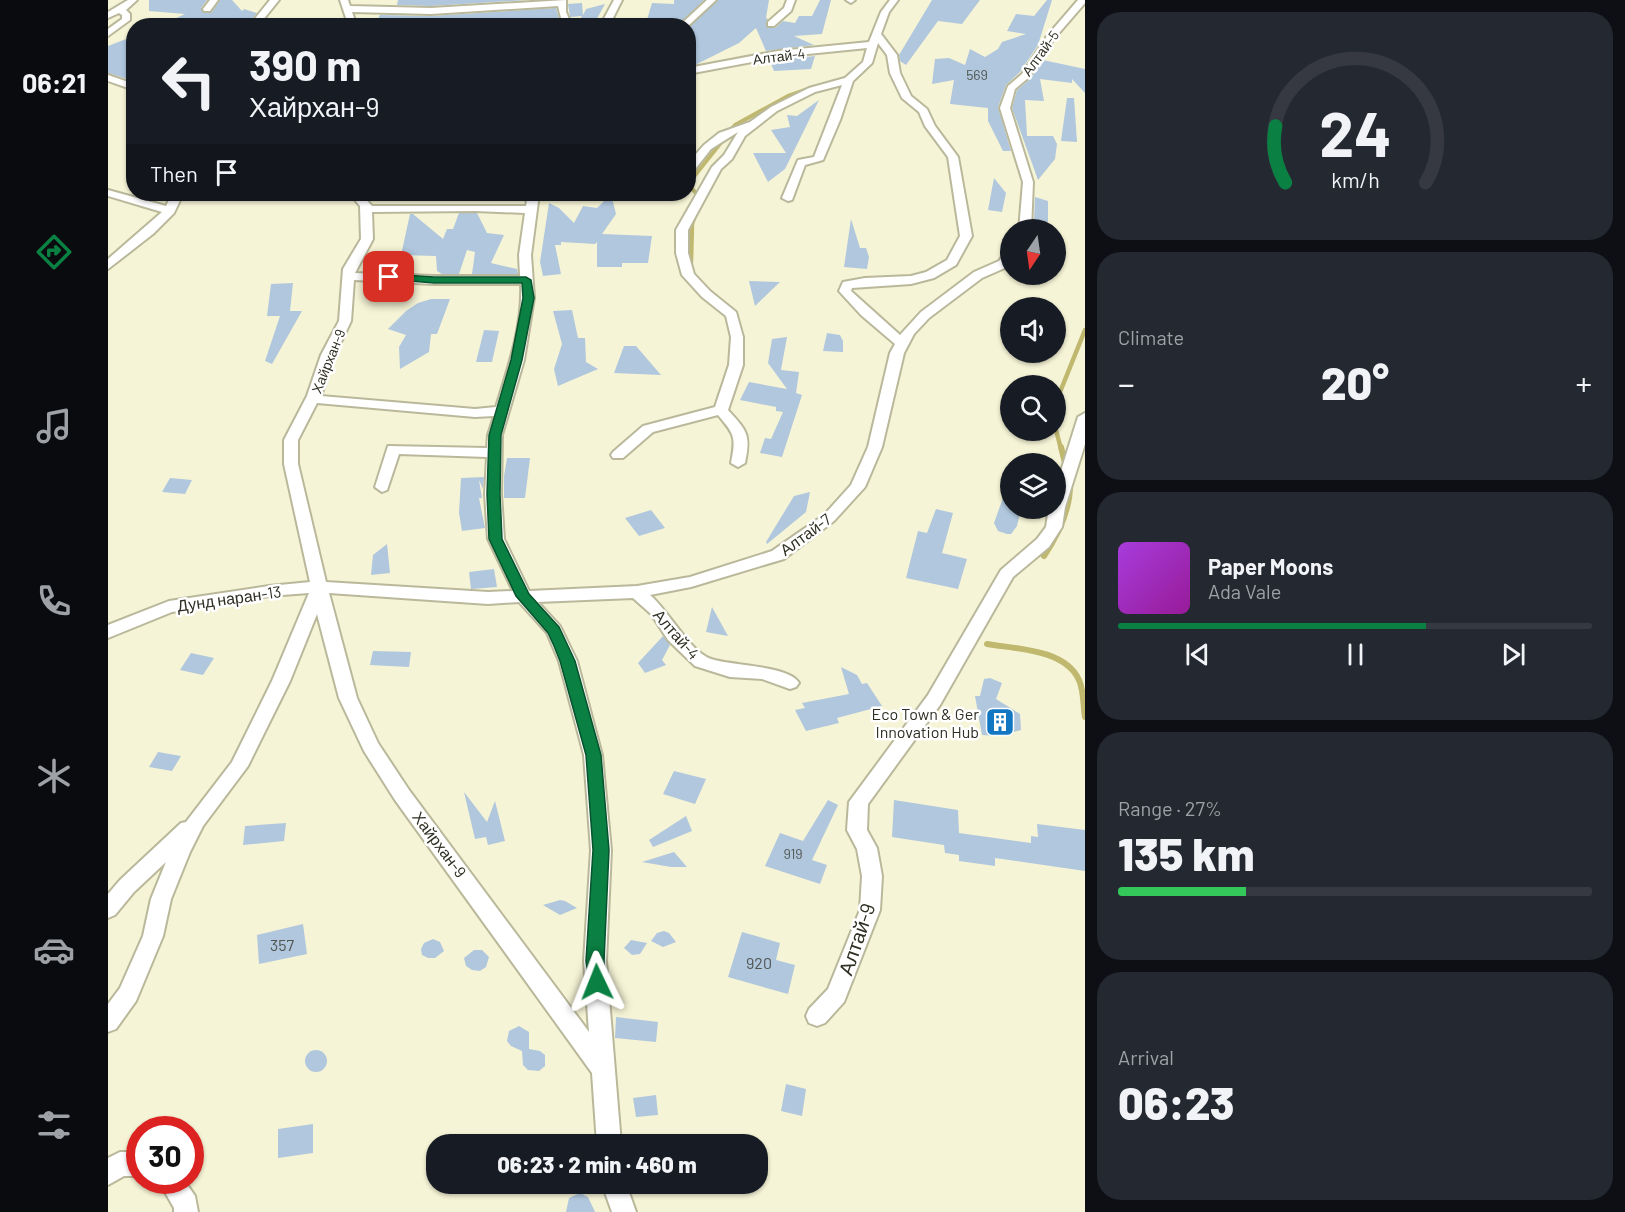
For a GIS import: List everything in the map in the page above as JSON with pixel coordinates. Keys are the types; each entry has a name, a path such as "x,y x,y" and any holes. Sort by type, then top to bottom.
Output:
{"street":[{"path":"108,3 132,0"},
{"path":"108,15 120,10 132,0"},
{"path":"207,9 214,0"},
{"path":"260,18 275,0"},
{"path":"344,0 350,18"},
{"path":"608,18 618,0"},
{"path":"692,18 712,0"},
{"path":"771,24 788,9 791,0"},
{"path":"721,410 736,365 737,337 732,315 706,294 688,275 682,253 682,230 717,167 728,157 741,134 774,109 812,90 848,80 867,63 873,40 885,12 894,0"},
{"name":"Алтай-5","path":"1066,0 1082,1"},
{"name":"Алтай-5","path":"1026,219 1028,182 1005,108 1011,88 1025,76 1050,38 1082,1"},
{"path":"348,9 431,11 562,2 561,12 564,18"},
{"path":"108,33 126,20 126,14 120,10"},
{"path":"873,40 892,55 895,73 907,98 923,111 930,126 953,157 966,236 952,262 930,275 911,280 847,285 846,291 854,301 903,344"},
{"name":"Алтай-4","path":"696,69 778,54 873,40"},
{"path":"108,78 126,84"},
{"path":"788,198 802,162 818,160 823,152 847,91 848,80"},
{"path":"696,161 710,143 733,128 754,124"},
{"path":"108,193 126,198"},
{"path":"136,201 170,211"},
{"path":"111,261 170,211 174,201"},
{"path":"362,201 366,205 367,239 348,276 434,280 526,280"},
{"path":"532,201 525,255 528,298 516,360 495,435 496,539 523,596 554,630 568,661 593,755 601,850 595,961 608,1134"},
{"path":"366,209 531,210"},
{"name":"Алтай-7","path":"523,596 637,592 691,582 778,555 829,518 858,487 875,447 897,353 908,332 925,315 978,275 1000,265"},
{"name":"Хайрхан-9","path":"348,276 345,321 328,355 313,399 291,440 291,464 319,587 348,698 370,746 402,795 602,1068"},
{"name":"Хайрхан-9","path":"313,399 455,411 502,411"},
{"path":"618,455 648,429 721,410"},
{"path":"721,410 741,430 743,437 738,464"},
{"name":"Алтай-9","path":"817,1016 836,995 870,910 872,876 867,848 858,830 859,802 934,700 1007,574 1044,543 1054,527 1057,507 1083,435 1085,417"},
{"path":"382,487 393,450 495,453"},
{"path":"108,909 127,886 196,821 239,766 281,681 319,587 465,597 523,596"},
{"name":"Дунд наран-13","path":"108,632 169,607 269,591 319,587"},
{"name":"Алтай-4","path":"637,592 657,610 674,636 701,662 730,671 764,674 790,683"},
{"path":"108,1022 132,985 153,936 161,899 196,821"},
{"path":"108,1173 120,1164 126,1164"},
{"path":"178,1194 186,1209"},
{"path":"618,1194 624,1212"}],"building":[{"path":"149,0 207,0 201,8 204,13 212,12 220,0 232,0 242,11 244,9 257,13 253,18 176,18 185,14 149,11"},
{"path":"398,0 528,0 431,6 397,5"},
{"path":"674,0 704,0 685,18 648,18 652,3 674,4"},
{"path":"718,0 769,0 766,22 768,28 775,28 783,21 795,23 799,16 812,16 820,0 831,0 822,34 794,36 814,45 766,51 756,28 739,43 696,64 696,21"},
{"path":"932,0 980,0 962,24 938,21 906,65 900,61 899,55"},
{"path":"1047,0 1052,0 1038,45 1020,72 1006,85 998,107 1011,151 1003,151 988,121 988,108 950,104 954,80 932,84 935,59 949,58 965,65 970,49 985,57 998,49 1002,42 1026,34 1007,31 1016,14 1034,16"},
{"path":"582,3 583,15 586,9 605,4 597,18 581,18 582,16 570,17 568,4"},
{"path":"556,8 559,18 378,18 380,15 431,16"},
{"path":"126,39 126,79 108,73 108,46"},
{"path":"815,56 811,69 774,71 770,61"},
{"path":"1043,60 1085,69 1085,93 1072,79 1072,83 1040,79 1044,101 1025,100 1027,136 1053,136 1057,144 1055,159 1038,180 1012,108 1017,90 1030,79"},
{"path":"1067,98 1074,98 1077,142 1061,141"},
{"path":"819,100 785,169 768,182 753,153 786,153 771,130 790,127 787,115 797,116"},
{"path":"994,178 1006,193 1002,212 988,210"},
{"path":"1035,197 1048,201 1048,219 1034,219"},
{"path":"604,201 613,201 616,214 602,234 652,236 648,263 622,263 622,267 597,267 597,242 595,244 561,242 561,245 555,245 561,274 543,276 540,262 549,203 559,208 574,223 583,206 597,208"},
{"path":"459,213 477,213 487,233 504,235 491,263 517,269 518,274 472,274 475,252 467,250 459,274 442,274 437,271 436,256 401,255 410,214 413,214 443,239 447,229 453,229"},
{"path":"851,219 860,248 866,248 869,257 867,269 844,267"},
{"path":"749,281 780,282 755,306"},
{"path":"293,283 290,311 302,311 272,364 265,361 280,316 267,316 271,284"},
{"path":"431,299 450,299 437,334 431,334 429,352 400,369 399,347 406,335 388,329 406,311 418,303"},
{"path":"572,310 578,338 585,338 586,362 598,369 558,386 554,369 562,344 553,311"},
{"path":"484,330 499,331 492,362 476,362"},
{"path":"827,333 840,335 843,341 843,352 823,351"},
{"path":"787,337 781,370 799,372 796,393 802,395 782,457 760,453 765,438 771,439 783,412 776,411 776,407 740,400 749,382 787,389 768,363 772,339"},
{"path":"624,346 636,346 661,375 614,373"},
{"path":"507,458 530,458 525,498 504,498"},
{"path":"484,477 483,489 479,480 482,498 479,498 485,528 462,531 459,513 461,478"},
{"path":"170,478 192,480 185,494 162,492"},
{"path":"810,492 806,512 767,544 766,542 794,496"},
{"path":"1000,506 1000,519 1019,519 1011,534 998,531 994,523"},
{"path":"936,509 953,513 942,553 967,559 958,589 906,578 918,531 927,533"},
{"path":"651,510 665,528 639,536 625,518"},
{"path":"387,544 390,573 371,575 373,555"},
{"path":"494,569 497,587 471,589 469,572"},
{"path":"712,607 728,636 706,632"},
{"path":"663,636 670,645 662,660 666,665 645,673 638,663"},
{"path":"373,651 411,652 409,667 370,665"},
{"path":"191,653 214,658 203,675 180,670"},
{"path":"841,667 857,675 862,684 867,683 882,706 837,718 839,723 806,731 795,710 805,708 802,703 849,694"},
{"name":"Eco Town & Ger Innovation Hub","path":"990,678 1002,683 996,699 1020,714 1021,730 1000,736 982,735 975,696 980,696 984,679"},
{"path":"158,752 181,756 172,771 149,767"},
{"path":"674,771 706,779 695,804 663,794"},
{"path":"464,792 487,822 495,801 505,841 488,845 486,837 475,839"},
{"path":"828,800 838,805 812,860 827,865 820,884 765,866 780,833 803,841"},
{"path":"894,800 958,810 959,833 1031,843 1031,836 1038,837 1037,824 1085,830 1085,871 995,858 995,866 959,861 959,855 945,853 944,845 892,837"},
{"path":"686,816 692,831 653,847 649,840"},
{"path":"286,823 284,841 243,845 245,826"},
{"path":"674,852 687,867 642,862"},
{"path":"560,900 577,908 560,915 543,905"},
{"path":"303,924 307,954 259,964 257,935"},
{"path":"664,931 669,933 676,942 663,947 651,941 657,933"},
{"path":"742,932 780,943 776,960 795,965 788,994 728,977"},
{"path":"433,939 440,942 444,951 435,958 428,958 422,955 421,949 424,943"},
{"path":"631,940 647,943 640,954 632,955 624,948"},
{"path":"474,950 482,950 489,957 486,967 480,971 466,966 464,958"},
{"path":"616,1017 658,1022 656,1042 615,1038"},
{"path":"519,1026 529,1032 529,1049 540,1051 545,1055 545,1066 539,1071 528,1070 523,1065 522,1051 511,1046 507,1041 509,1031"},
{"path":"312,1050 320,1050 327,1057 327,1065 320,1072 312,1072 305,1065 305,1057"},
{"path":"786,1084 806,1089 802,1116 781,1111"},
{"path":"656,1095 658,1115 636,1117 633,1098"},
{"path":"313,1124 313,1153 278,1158 278,1129"},
{"path":"578,1194 588,1197 595,1212 566,1212 569,1198"}],"waterway":[{"path":"696,174 735,125 788,96 811,88"},
{"path":"697,194 700,200"},
{"path":"691,262 692,224 695,215"},
{"path":"1066,377 1085,330"},
{"path":"1059,441 1061,449"},
{"path":"1061,447 1062,453"},
{"path":"1044,556 1063,521 1070,482"},
{"path":"987,644 1039,652 1063,662 1072,670 1081,684 1085,717"}],"place":[{"name":"Eco Town & Ger Innovation Hub","path":"1000,722"}],"route":[{"path":"389,277 434,280 526,280 528,298 516,360 495,435 493,494 496,539 523,596 554,630 568,661 593,755 601,850 595,961 597,982"}]}
